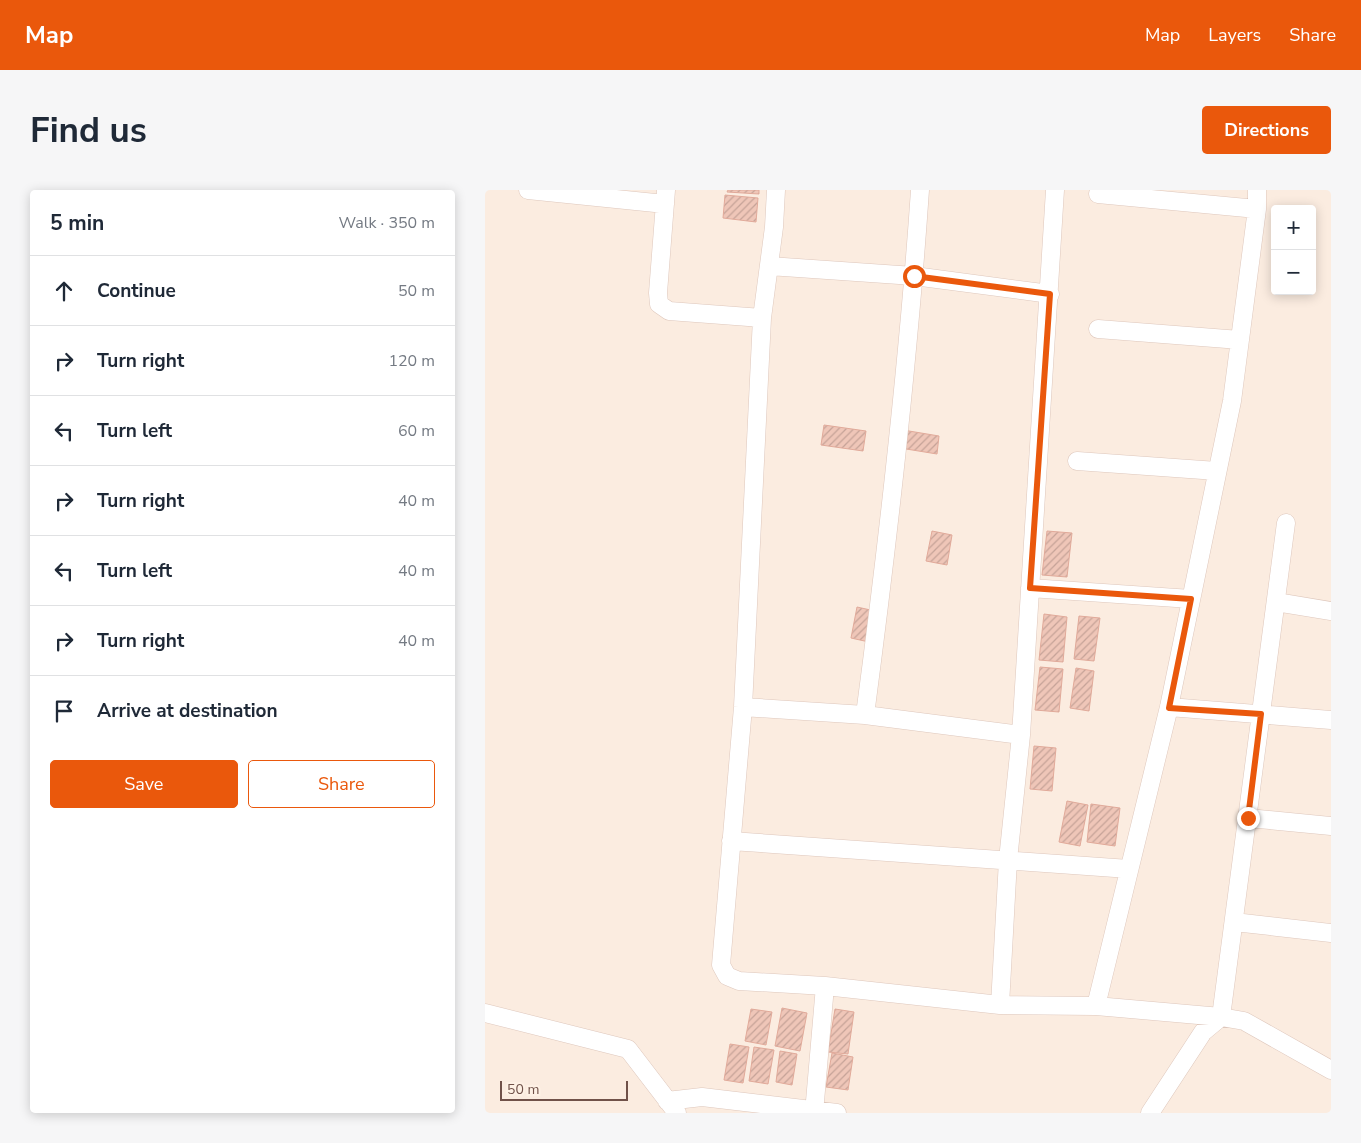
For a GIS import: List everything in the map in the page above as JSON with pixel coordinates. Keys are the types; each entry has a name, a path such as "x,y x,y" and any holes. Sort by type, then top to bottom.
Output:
{"street":[{"path":"528,190 666,197 658,293 659,304 669,311 762,318"},
{"path":"776,190 774,227 762,318 743,707 721,965 727,976 739,981 825,986 1000,1005 1096,1006 1221,1017 1243,1021 1331,1070"},
{"path":"865,715 883,580 914,276 919,190"},
{"path":"1000,1005 1008,860 1021,735 1055,190"},
{"path":"1096,1006 1169,708 1232,401 1257,209 1257,190"},
{"path":"1098,194 1257,209"},
{"path":"769,266 914,276 1050,294"},
{"path":"1098,329 1240,340"},
{"path":"1077,461 1217,471"},
{"path":"1150,1113 1203,1032 1221,1017 1286,523"},
{"path":"1030,588 1191,599"},
{"path":"1276,602 1331,611"},
{"path":"743,707 865,715 1021,735"},
{"path":"1169,708 1331,720"},
{"path":"1248,818 1331,826"},
{"path":"731,841 1129,869"},
{"path":"1234,922 1331,933"},
{"path":"814,1112 825,986"},
{"path":"485,1013 628,1049 672,1107 702,1097 814,1112 837,1113"}],"building":[{"path":"728,190 759,190 759,194 727,192"},
{"path":"725,195 758,198 756,222 723,218"},
{"path":"824,425 866,431 863,451 821,445"},
{"path":"903,430 939,436 937,454 900,448"},
{"path":"932,531 952,535 947,565 926,561"},
{"path":"1047,531 1072,533 1067,577 1042,575"},
{"path":"857,607 875,611 869,642 851,638"},
{"path":"1044,614 1067,617 1063,662 1039,660"},
{"path":"1079,616 1100,618 1094,661 1074,659"},
{"path":"1040,667 1063,669 1059,712 1035,710"},
{"path":"1076,668 1094,671 1089,711 1070,708"},
{"path":"1034,746 1056,748 1052,791 1030,789"},
{"path":"1067,801 1088,805 1080,846 1059,842"},
{"path":"1091,804 1120,808 1115,846 1087,842"},
{"path":"782,1008 807,1013 800,1051 775,1046"},
{"path":"751,1009 772,1012 766,1045 745,1041"},
{"path":"835,1009 854,1012 848,1054 828,1052"},
{"path":"730,1044 749,1047 743,1083 724,1080"},
{"path":"754,1047 774,1050 768,1084 749,1081"},
{"path":"780,1051 797,1054 792,1085 776,1082"},
{"path":"832,1053 853,1057 848,1090 826,1087"}],"route":[{"path":"914,276 1050,294 1030,588 1191,599 1169,708 1261,714 1248,818"}]}
